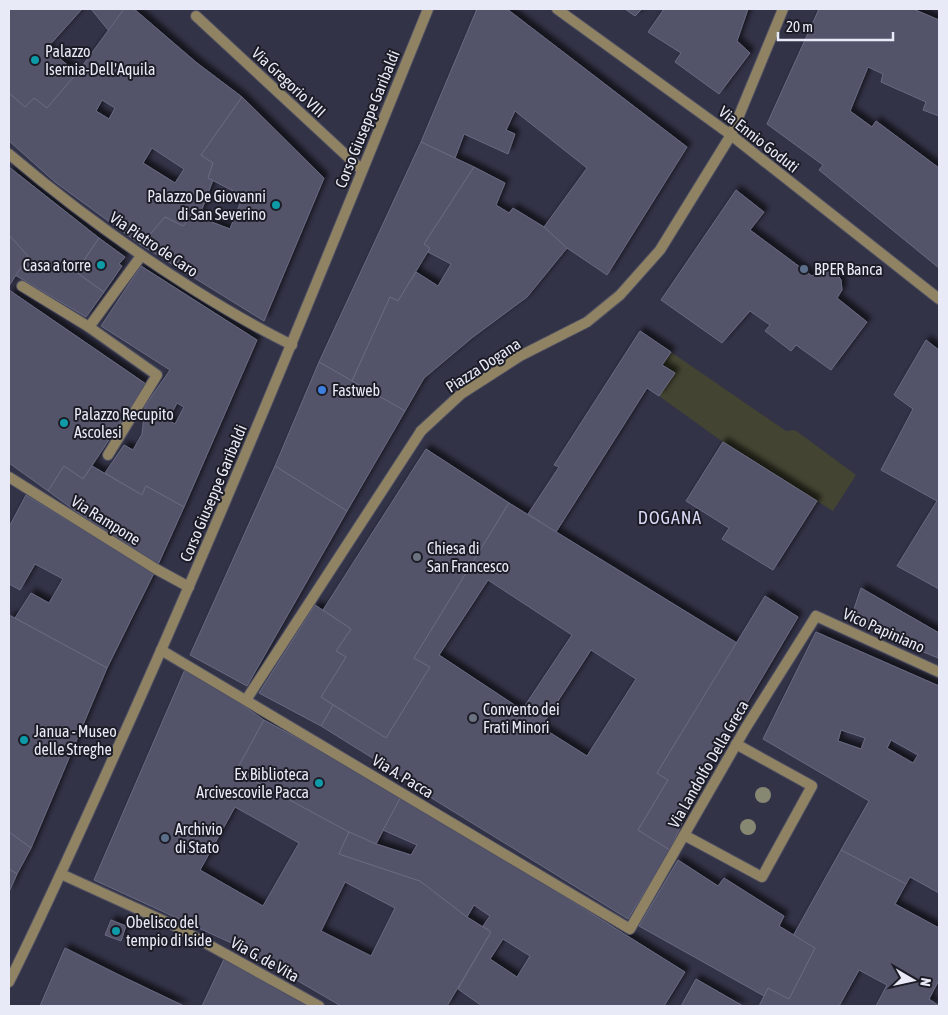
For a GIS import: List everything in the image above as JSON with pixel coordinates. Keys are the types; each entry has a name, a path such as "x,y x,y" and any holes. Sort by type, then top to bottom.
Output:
{"street":[{"name":"Corso Giuseppe Garibaldi","path":"9,982 61,874 189,587 292,345 428,9"},
{"name":"Via Ennio Goduti","path":"557,9 731,135 939,299"},
{"name":"Piazza Dogana","path":"246,700 420,431 461,394 520,356 587,322 620,295 660,250 731,135 783,9"},
{"name":"Via Gregorio VIII","path":"196,16 362,170"},
{"name":"Via Pietro de Caro","path":"9,154 60,197 141,256 247,322 292,345"},
{"path":"89,328 141,256"},
{"path":"22,286 89,328 157,375 108,455"},
{"name":"Via Rampone","path":"9,477 156,569 189,587"},
{"name":"Vico Papiniano","path":"816,616 939,672"},
{"name":"Via Landolfo Della Greca","path":"630,929 736,744 816,616"},
{"name":"Via A. Pacca","path":"161,650 630,929"},
{"path":"684,835 762,877 812,786 736,744"},
{"name":"Via G. de Vita","path":"61,874 173,925 320,1006"}],"green space":[{"path":"671,352 786,431 795,430 856,475 833,511 723,442 659,396 674,373 662,365"}],"building":[{"name":"Palazzo Isernia-Dell'Aquila","path":"9,9 82,9 47,48 77,73 47,108 34,98 25,107 9,93"},
{"name":"Palazzo Isernia-Dell'Aquila","path":"91,9 124,9 109,31"},
{"path":"124,9 134,9 197,63 242,97 201,155 213,163 208,178 213,180 199,217 193,215 183,226 165,217 141,245 55,182 9,141 9,93 25,107 34,98 47,108 77,73","holes":["102,100 115,108 109,119 96,111","152,148 184,169 175,183 143,163"]},
{"path":"477,9 507,9 687,147 607,275 567,248 544,227 587,168 515,111 506,130 515,134 508,154 464,134 455,158 421,142"},
{"path":"625,9 642,9 635,16"},
{"path":"664,9 748,9 737,41 750,53 719,94 675,62 681,53 648,32"},
{"path":"819,9 913,9 939,20 939,116 923,110 926,102 881,82 883,74 868,67 850,111 872,127 876,121 939,168 939,268 819,170 823,165 767,124"},
{"name":"Palazzo De Giovanni di San Severino","path":"242,97 324,178 264,321 141,245 165,217 183,226 193,215 230,229 243,196 208,178 213,163 201,155"},
{"path":"421,142 474,167 424,244 430,248 398,301 390,297 352,381 319,362"},
{"path":"9,167 99,238 76,272 104,292 86,317 15,275 28,256 9,235"},
{"path":"474,167 505,183 496,205 509,213 513,208 544,227 567,248 527,297 473,337 424,378 405,411 352,381 390,297 398,301 416,272 438,286 451,264 428,252 430,248 424,244"},
{"path":"736,190 764,212 750,230 812,276 819,270 828,269 836,272 841,280 842,290 837,298 867,322 831,370 796,345 791,351 765,331 770,325 750,311 722,343 661,300"},
{"path":"9,235 28,256 9,286"},
{"name":"Casa a torre","path":"99,238 125,257 119,264 122,266 104,292 76,272"},
{"path":"141,266 257,340 184,507 146,486 142,495 105,473 124,445 133,450 142,434 145,406 170,370 101,326","holes":["177,403 184,407 175,424 168,420"]},
{"name":"Palazzo Recupito Ascolesi","path":"9,290 146,384 83,479 64,466 48,491 9,463"},
{"path":"640,331 671,352 662,365 675,373 659,396 647,388 556,532 528,514 559,467 554,465"},
{"path":"926,340 939,350 939,589 897,566 937,501 881,470 913,409 894,395"},
{"path":"319,362 405,411 347,511 275,466"},
{"path":"723,442 817,501 773,570 722,539 729,528 686,501"},
{"name":"Chiesa di San Francesco","path":"426,449 509,503 414,658 430,667 386,738 321,697 346,657 336,651 351,629 323,610"},
{"path":"64,466 83,479 92,466 142,495 146,486 184,507 156,569 48,491"},
{"path":"275,466 347,511 247,686 190,655"},
{"path":"26,495 154,573 107,668 15,618 31,593 49,603 63,579 35,564 20,590 9,584 9,527"},
{"name":"Convento dei Frati Minori","path":"509,503 737,643 657,773 668,780 638,830 670,850 628,919 430,797 432,795 321,726 333,705 386,738 430,667 414,658","holes":["488,580 572,635 522,710 439,655","591,650 636,679 587,756 541,727"]},
{"path":"861,588 939,633 938,658 850,621"},
{"path":"765,596 798,617 702,779 670,850 638,830 668,780 657,773"},
{"path":"315,605 351,629 336,651 346,657 321,697 333,705 321,726 259,693"},
{"path":"9,615 107,668 31,848 9,832"},
{"path":"816,632 939,686 939,893 910,877 906,884 841,850 869,801 763,739","holes":["841,730 865,738 861,749 838,741","891,740 918,755 913,763 887,748"]},
{"name":"Archivio di Stato","path":"186,667 264,720 236,771 349,832 339,854 420,881 467,917 491,932 447,1006 341,1006 238,946 94,880","holes":["235,807 299,843 263,906 200,870","345,882 395,908 371,956 321,931"]},
{"name":"Ex Biblioteca Arcivescovile Pacca","path":"264,720 402,795 376,844 349,832 236,771"},
{"path":"402,795 685,972 664,1006 482,1006 458,989 491,932 483,926 490,916 474,905 467,917 420,881 339,854 349,832 376,844 411,855 417,845 383,830","holes":["503,939 530,956 517,977 490,959"]},
{"path":"9,832 31,848 17,874 9,869"},
{"path":"841,850 906,884 895,904 939,928 939,980 929,999 939,1006 876,1006 887,985 859,970 839,1006 759,1006 768,988 789,999 815,948 793,936"},
{"path":"678,860 718,886 724,878 784,916 779,926 815,948 789,999 768,988 764,996 639,926"},
{"path":"9,869 17,874 9,892"},
{"name":"Obelisco del tempio di Iside","path":"111,920 126,926 121,941 105,935"},
{"path":"65,948 119,975 184,1006 40,1006"},
{"path":"224,959 309,1006 202,1006"},
{"path":"696,979 743,1006 681,1006"}],"place":[{"name":"Palazzo Isernia-Dell'Aquila","path":"35,60"},
{"name":"Palazzo De Giovanni di San Severino","path":"276,205"},
{"name":"Casa a torre","path":"101,265"},
{"name":"BPER Banca","path":"804,269"},
{"name":"Fastweb","path":"322,390"},
{"name":"Palazzo Recupito Ascolesi","path":"64,423"},
{"name":"Chiesa di San Francesco","path":"417,557"},
{"name":"Convento dei Frati Minori","path":"473,718"},
{"name":"Janua - Museo delle Streghe","path":"24,740"},
{"name":"Ex Biblioteca Arcivescovile Pacca","path":"319,783"},
{"name":"Archivio di Stato","path":"165,838"},
{"name":"Obelisco del tempio di Iside","path":"116,931"}],"district":[{"name":"DOGANA","path":"670,518"}]}
